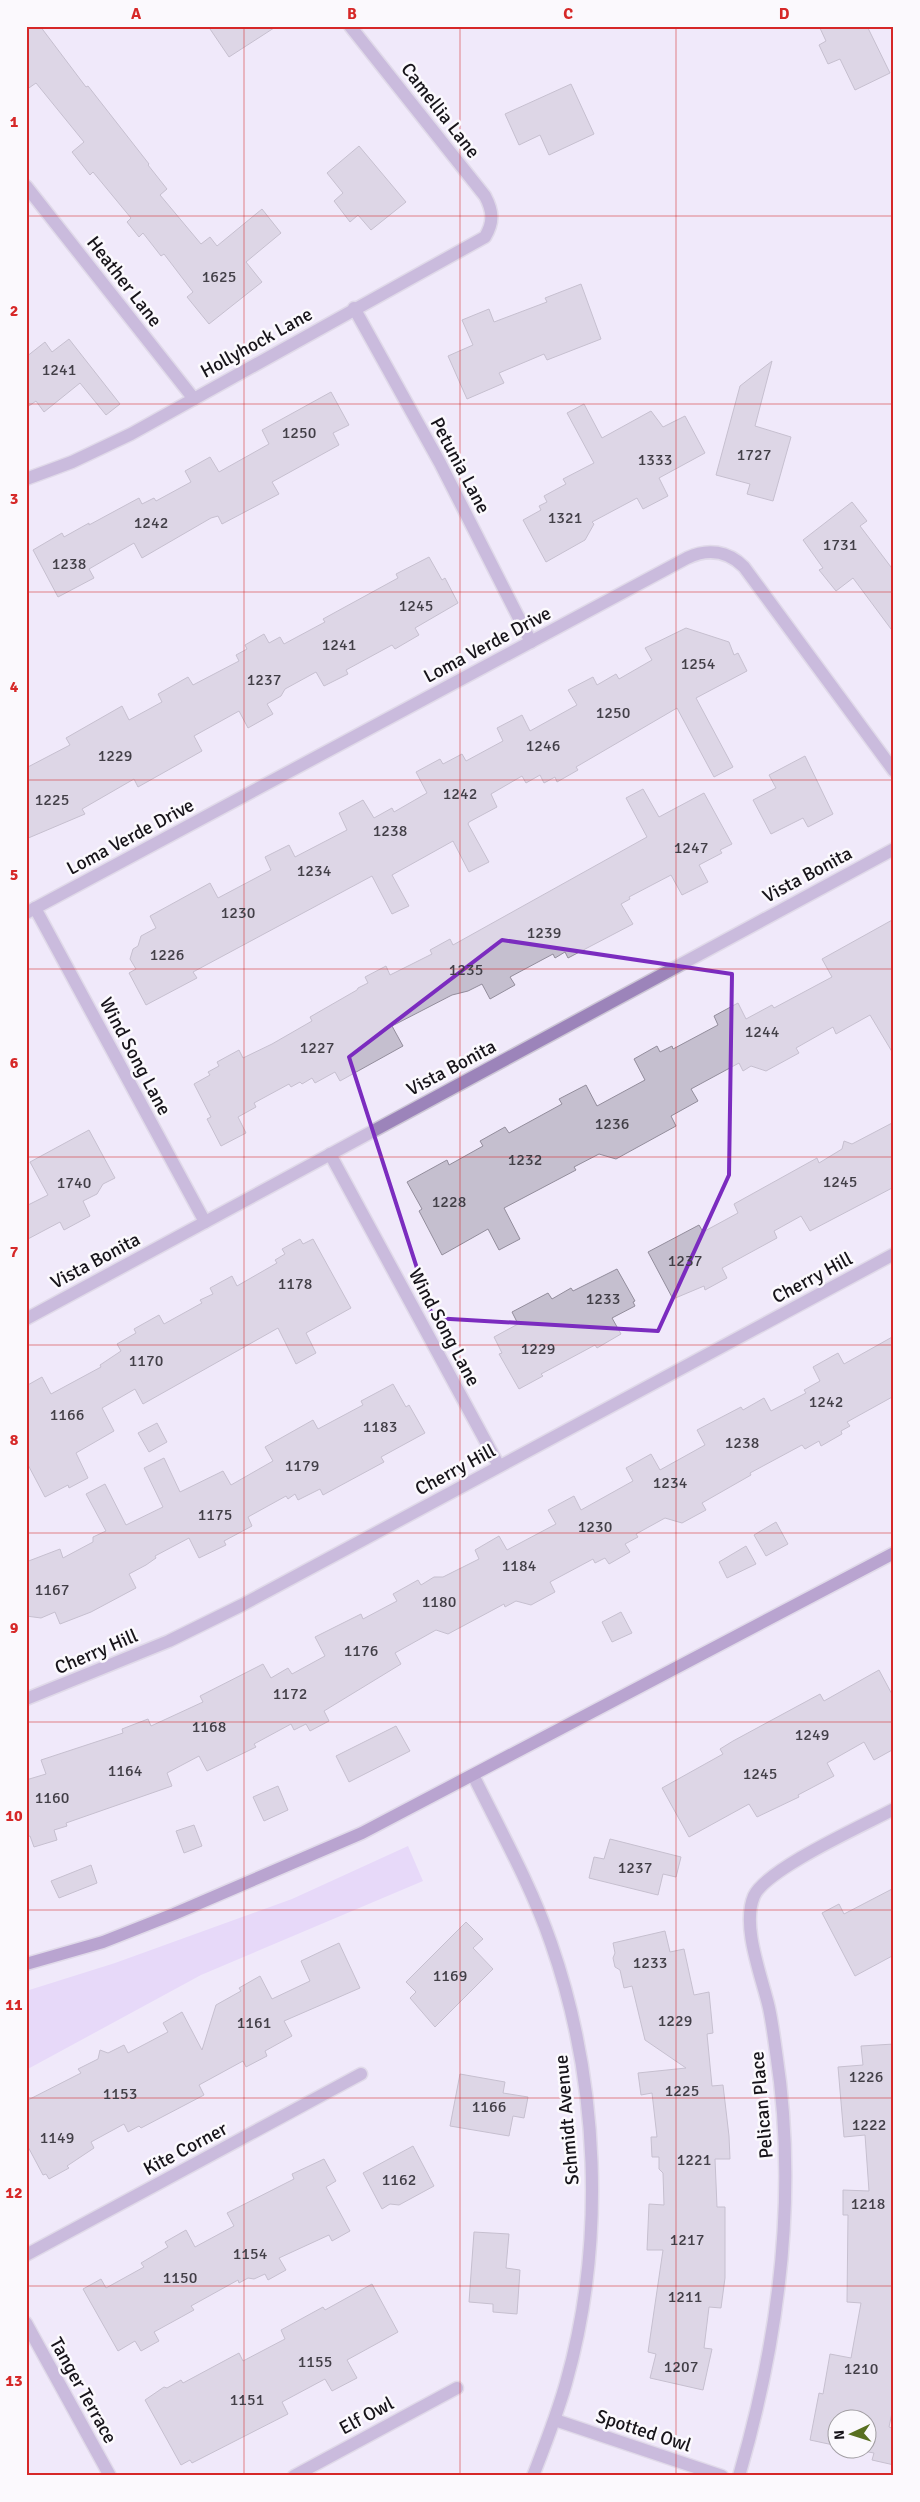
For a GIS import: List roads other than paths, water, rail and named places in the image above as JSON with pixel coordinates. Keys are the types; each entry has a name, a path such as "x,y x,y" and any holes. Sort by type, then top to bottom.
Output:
{"main road":[{"path":"26,1964 103,1942 243,1886 362,1833 894,1553"}],"street":[{"name":"Camellia Lane","path":"350,26 485,196 490,207 492,221"},
{"name":"Heather Lane","path":"26,186 194,399"},
{"name":"Hollyhock Lane","path":"26,480 86,456 194,399 354,308 476,242 484,236 492,221"},
{"name":"Petunia Lane","path":"354,308 440,463 531,642"},
{"name":"Loma Verde Drive","path":"31,910 694,554 708,552 723,553 738,561 894,771"},
{"name":"Vista Bonita","path":"26,1319 894,849"},
{"name":"Wind Song Lane","path":"31,910 205,1222"},
{"name":"Wind Song Lane","path":"330,1154 499,1466"},
{"name":"Cherry Hill","path":"26,1699 118,1663 185,1633 894,1254"},
{"name":"Schmidt Avenue","path":"473,1775 518,1866 551,1942 576,2035 586,2097 592,2195 586,2283 567,2381 555,2420 533,2476"},
{"name":"Pelican Place","path":"739,2476 760,2397 775,2316 784,2247 784,2123 769,2008 751,1933 750,1908 760,1886 770,1876 894,1809"},
{"name":"Kite Corner","path":"26,2256 361,2074"},
{"name":"Tanger Terrace","path":"26,2323 110,2476"},
{"name":"Elf Owl","path":"294,2476 457,2388"},
{"name":"Spotted Owl","path":"555,2420 722,2476"}]}
